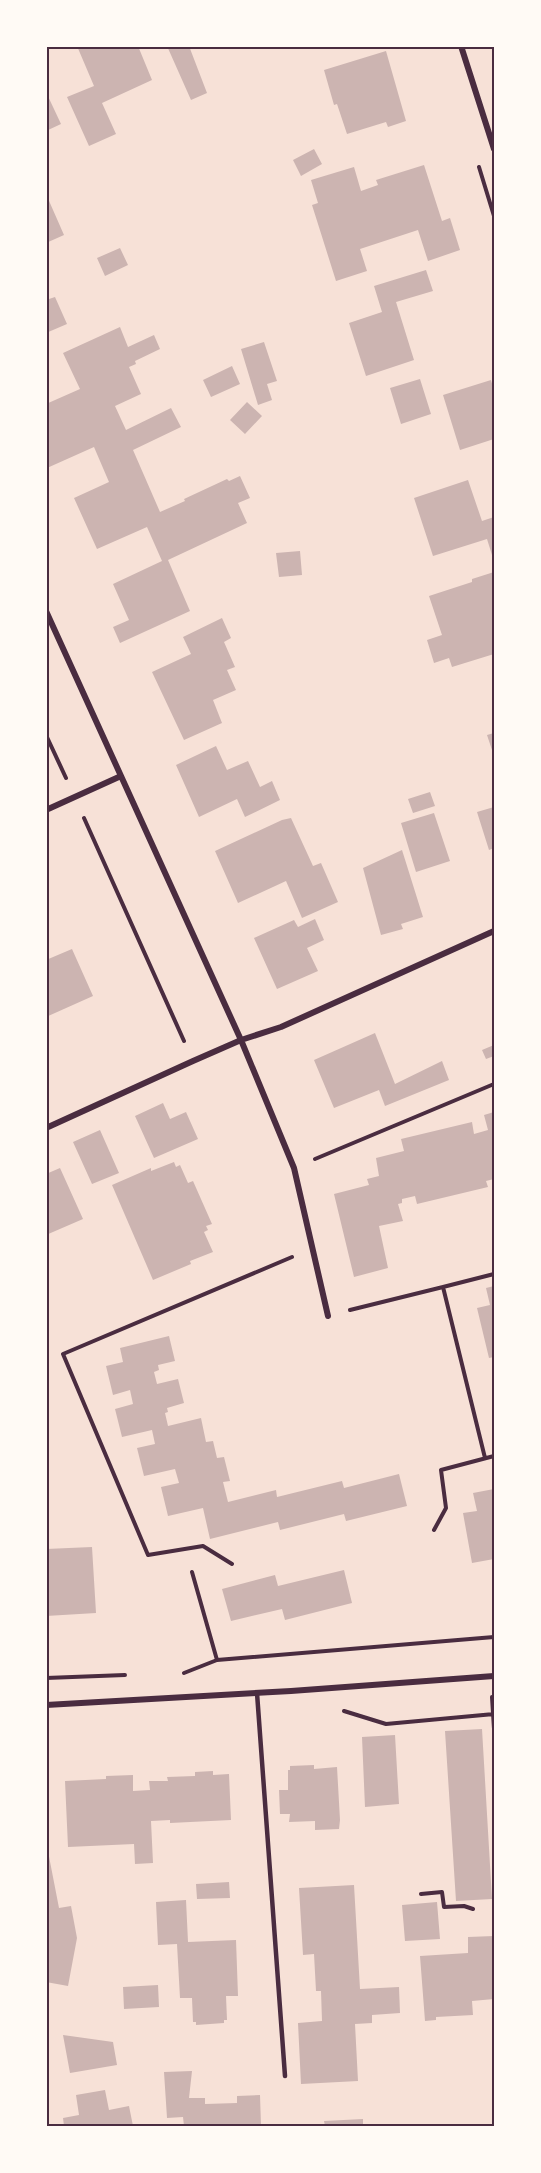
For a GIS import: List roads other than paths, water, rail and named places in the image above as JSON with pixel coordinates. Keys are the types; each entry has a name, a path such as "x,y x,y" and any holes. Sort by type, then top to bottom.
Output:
{"street":[{"path":"461,46 495,149"},
{"path":"46,611 241,1040 294,1168 328,1316"},
{"path":"46,810 121,776"},
{"path":"46,1128 241,1040 282,1027 495,931"},
{"path":"46,1704 257,1693 495,1676"}],"lane":[{"path":"257,1693 285,2076"}]}
